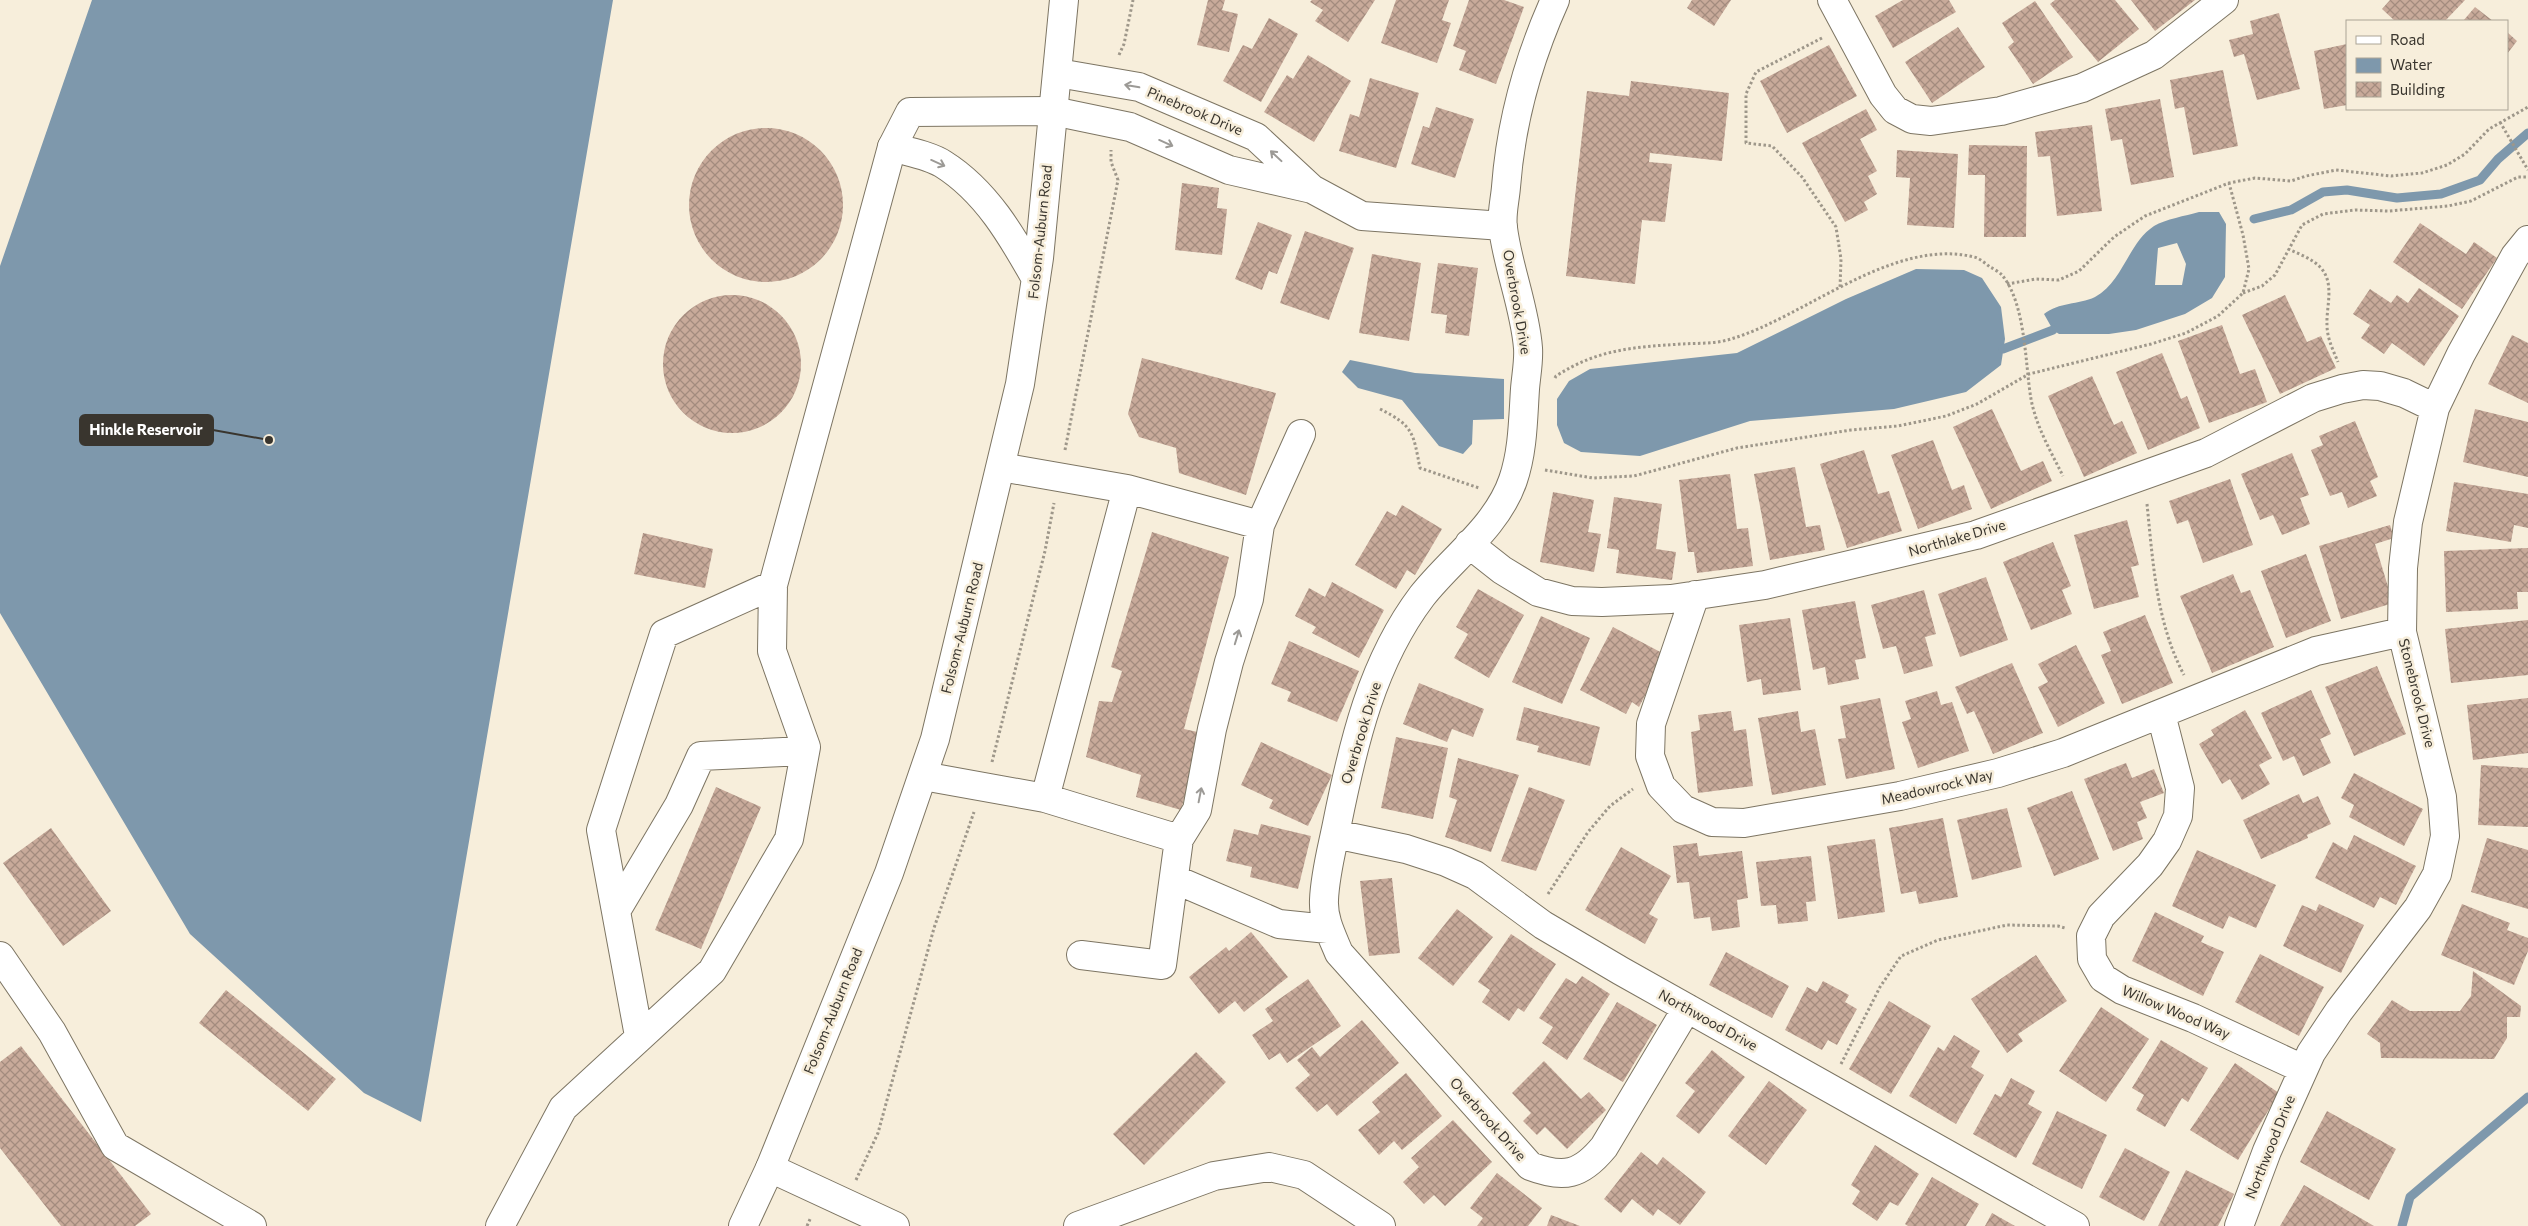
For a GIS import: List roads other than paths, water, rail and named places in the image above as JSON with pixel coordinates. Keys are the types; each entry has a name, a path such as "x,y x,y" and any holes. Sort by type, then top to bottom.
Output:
{"street":[{"name":"Folsom-Auburn Road","path":"743,1226 770,1168 889,873 924,776 935,739 1020,384 1036,279 1064,0"},
{"name":"Overbrook Drive","path":"1555,0 1539,36 1521,90 1509,149 1503,226 1528,348 1517,466 1506,497 1485,526 1423,596 1400,630 1380,669 1364,711 1346,779 1324,902 1328,928 1339,953 1530,1166 1550,1174 1572,1173 1591,1163 1604,1147 1687,1008"},
{"path":"1832,0 1883,95 1895,110 1912,119 1930,120 2001,111 2082,88 2154,55 2224,0"},
{"name":"Pinebrook Drive","path":"1058,73 1139,87 1256,137 1312,189 1362,216 1503,226"},
{"name":"Pinebrook Drive","path":"892,147 910,112 1052,111 1130,127 1229,170 1312,189"},
{"path":"500,1226 563,1108 639,1036 712,971 789,839 806,747 772,651 773,585 892,147 941,163 976,189 1016,242 1036,279"},
{"name":"Stonebrook Drive","path":"2303,1069 2339,1011 2418,908 2437,874 2445,836 2442,797 2402,632 2403,568 2408,522 2435,408 2460,354 2515,256 2528,240"},
{"name":"Northlake Drive","path":"1469,544 1502,570 1538,592 1572,601 1622,601 1695,595 1811,576 1976,536 2206,453 2313,398 2350,388 2380,386 2404,393 2435,408"},
{"path":"1081,955 1162,965 1179,839 1197,810 1212,729 1229,662 1249,599 1260,525 1301,434"},
{"path":"1001,467 1128,489 1260,525"},
{"path":"1045,798 1128,489"},
{"path":"639,1036 601,830 664,634 773,585"},
{"name":"Meadowrock Way","path":"1695,595 1651,724 1650,756 1662,786 1683,809 1712,822 1744,823 1900,796 1998,773 2063,753 2316,651 2402,632"},
{"name":"Willow Wood Way","path":"2161,714 2180,788 2178,816 2167,841 2150,865 2100,916 2091,936 2092,959 2103,978 2122,990 2193,1018 2303,1069"},
{"path":"616,911 679,804 701,756 805,751"},
{"path":"924,776 1045,798 1179,839"},
{"name":"Northwood Drive","path":"1335,834 1406,849 1446,862 1475,875 1533,918 1620,972 1830,1087 2075,1226"},
{"path":"1174,879 1279,924 1328,928"},
{"path":"0,956 52,1032 115,1146 252,1226"},
{"name":"Northwood Drive","path":"2240,1226 2266,1151 2303,1069"},
{"path":"1078,1226 1214,1176 1269,1167 1304,1175 1381,1226"},
{"path":"770,1168 895,1226"}],"water":[{"path":"92,0 613,0 421,1122 364,1093 190,934 0,613 0,266"},
{"path":"2199,212 2219,212 2226,224 2225,277 2212,298 2185,314 2136,330 2109,334 2059,334 2053,330 2044,314 2062,305 2095,297 2112,282 2145,233 2159,224","holes":["2177,243 2186,264 2182,285 2155,285 2158,248"]},
{"path":"1916,269 1964,270 1982,278 2001,307 2005,339 2001,365 1966,392 1894,409 1750,421 1640,456 1581,452 1564,443 1557,425 1557,399 1569,381 1590,369 1737,353 1846,299"},
{"path":"1350,360 1415,373 1504,379 1504,419 1473,420 1472,444 1463,454 1439,446 1402,400 1358,388 1342,372"}],"waterway":[{"path":"2254,219 2291,210 2323,192 2347,190 2397,198 2441,194 2480,180 2498,159 2528,133"},
{"path":"2003,349 2053,330"},
{"path":"2402,1226 2410,1197 2528,1097"}],"place":[{"name":"Hinkle Reservoir","path":"269,440"}]}
